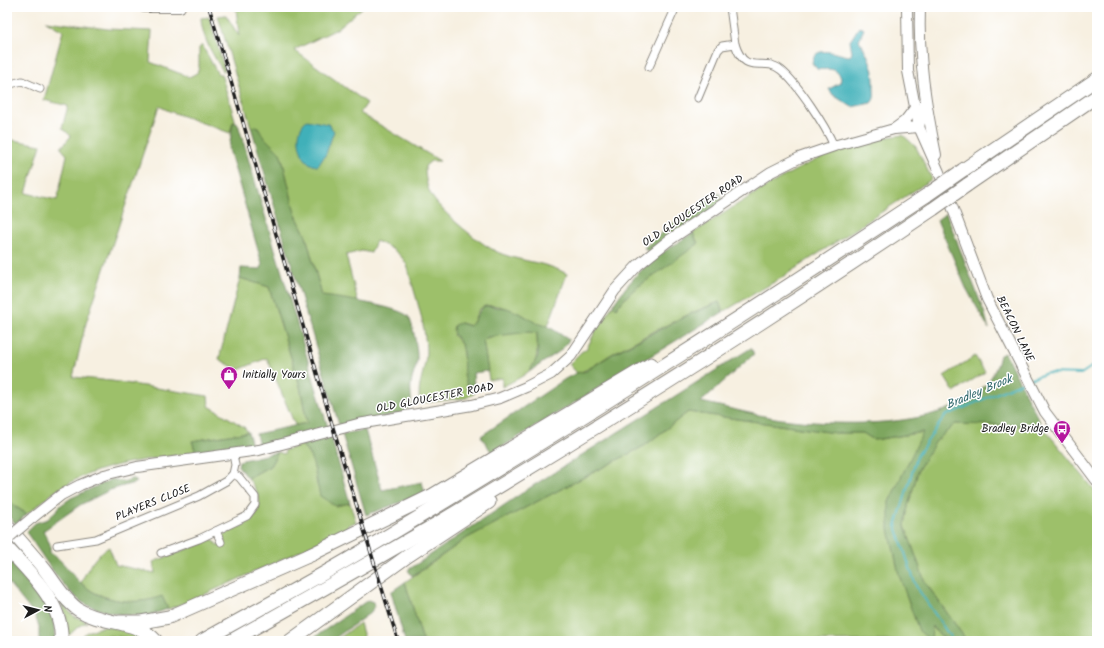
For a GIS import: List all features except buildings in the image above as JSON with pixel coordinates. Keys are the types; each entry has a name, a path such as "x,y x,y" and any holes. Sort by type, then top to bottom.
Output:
{"highway":[{"path":"202,641 345,561 523,454 801,278 963,170 1097,78"},
{"path":"231,641 457,511 607,419 858,259 1097,96"},
{"path":"290,641 448,528 683,380 823,289 858,259"},
{"path":"308,556 433,495 758,298 801,278"},
{"path":"119,622 141,622 169,617 394,518 476,475 523,454"},
{"path":"7,526 32,554 68,600 78,609 92,616 119,622 143,630 156,641"},
{"path":"7,548 48,598 60,624 61,641"}],"main road":[{"path":"144,7 180,7"},
{"path":"907,7 908,71 915,108 919,127 939,172"},
{"path":"920,7 920,55 925,101 939,172"},
{"path":"919,127 925,101"},
{"name":"OLD GLOUCESTER ROAD","path":"894,129 905,121 915,108"},
{"name":"OLD GLOUCESTER ROAD","path":"7,539 61,495 104,475 137,468 283,445 358,424 472,405 500,398 526,388 551,374 571,356 615,290 652,252 771,172 799,158 834,146 894,129 919,127"},
{"name":"BEACON LANE","path":"939,172 987,298 1030,387 1053,424 1097,481"}],"street":[{"path":"649,67 676,7"},
{"path":"730,7 735,44 738,54 749,64 772,66 780,69 788,76 816,114 834,146"},
{"path":"698,98 718,50 722,46 735,44"},
{"path":"7,85 22,81 40,89"},
{"path":"161,553 244,519 255,505 256,501 252,494 239,477 233,474 235,465 233,454"},
{"name":"PLAYERS CLOSE","path":"57,545 96,539 200,496 226,481 233,474"},
{"path":"216,531 221,542"}],"green space":[{"path":"363,7 337,29 294,50 367,103 360,113 440,161 431,161 425,166 426,180 429,190 442,209 462,228 473,237 502,254 551,267 567,274 548,326 537,324 523,315 508,309 491,305 481,308 470,326 460,323 453,335 461,344 469,386 474,385 475,393 466,398 420,403 419,390 426,359 424,330 407,265 394,250 376,241 371,253 362,251 346,255 358,302 322,296 306,236 295,213 280,153 263,136 259,128 251,127 218,16 226,15 239,36 236,8"},
{"path":"209,17 225,71 223,71 212,52 203,32 201,18"},
{"path":"46,21 108,29 152,31 150,62 189,77 197,73 199,68 199,48 202,45 218,74 221,74 236,123 233,122 230,133 159,106 86,323 73,377 112,381 208,396 209,406 244,427 248,432 192,441 196,453 143,460 91,473 74,480 59,489 27,514 16,507 7,498 7,139 41,145 26,193 57,200 67,155 61,148 71,136 62,128 68,106 44,100 63,31"},
{"path":"233,122 238,124 328,428 259,446 256,434 307,423 300,386 269,287 240,278 241,268 261,269 262,264 229,149"},
{"path":"257,126 263,136 280,153 295,213 306,236 322,296 367,303 392,309 402,312 410,319 415,337 417,361 411,384 411,406 402,413 339,425 251,127"},
{"path":"903,135 916,147 932,179 781,278 723,312 719,302 706,307 653,332 577,373 569,364 587,348 597,328 613,305 617,307 632,291 698,243 693,233 767,186 819,159 847,148 874,140"},
{"path":"719,193 724,202 648,252 644,248 671,225"},
{"path":"946,213 985,314 989,329 966,288 937,220"},
{"path":"693,233 698,244 632,291 616,308 613,305 631,281 648,264"},
{"path":"240,278 269,287 300,386 307,423 295,425 267,358 238,370 219,359"},
{"path":"719,302 723,312 492,453 481,436 565,379 576,373 586,371 614,353 688,315"},
{"path":"485,306 507,308 536,323 548,326 569,340 560,351 529,372 538,356 537,333 529,332 488,337 483,340 488,371 473,373 474,385 467,385 464,375 461,344 454,334 453,329 454,325 460,323 470,326 480,310"},
{"path":"529,332 537,333 537,355 532,368 521,377 502,387 502,378 489,380 483,340 495,335"},
{"path":"751,348 754,354 701,402 768,417 790,420 846,423 912,419 943,411 969,398 989,380 1000,355 1005,353 1042,426 955,424 936,441 919,468 908,506 905,526 925,582 967,641 946,641 932,626 931,641 919,631 899,575 889,529 889,502 923,432 874,440 863,433 835,433 688,412 644,446 467,538 412,576 408,570 531,487"},
{"path":"975,356 985,372 954,392 944,376"},
{"path":"688,412 835,433 863,433 874,440 924,432 889,502 931,626 946,641 423,641 405,582 467,538 644,446"},
{"path":"955,424 1042,426 1097,493 1097,641 967,641 925,582 905,526 908,506 919,468 936,441"},
{"path":"365,430 382,490 422,482 425,493 366,515 342,434"},
{"path":"248,432 251,442 250,446 196,453 192,441"},
{"path":"331,437 350,503 335,506 320,496 313,463 302,445"},
{"path":"302,445 313,461 317,485 335,506 350,503 356,522 348,525 349,529 190,601 168,609 162,597 152,600 131,602 109,598 89,589 81,583 92,563 104,550 109,547 116,565 155,573 153,562 213,539 217,545 225,542 223,535 248,522 257,512 259,498 256,490 248,478 270,466 278,452 284,454 285,450"},
{"path":"278,452 270,466 248,478 238,466 239,461"},
{"path":"133,478 137,482 110,490 80,505 43,531 50,544 50,553 58,559 81,583 98,594 109,598 131,601 142,601 162,596 168,609 150,615 140,616 112,613 85,604 79,600 64,586 26,532 35,523 48,519 61,505 71,498 112,479 125,482"},
{"path":"7,498 16,507 27,514 16,524 7,515"},
{"path":"7,556 42,598 53,617 56,641 39,641 39,627 35,616 7,581"},
{"path":"405,582 423,641 405,641 391,592"},
{"path":"368,600 373,602 375,606 370,613 331,641 309,641"},
{"path":"61,603 74,616 87,622 79,626 68,636 66,618"},
{"path":"360,623 365,641 335,641"},
{"path":"104,626 132,632 148,641 131,641 127,638 109,636 99,641 76,641 87,632"}],"water":[{"path":"859,27 864,29 859,40 866,52 872,69 874,99 871,103 852,107 833,95 829,89 840,83 841,78 839,74 830,69 817,69 812,63 814,57 818,53 822,52 850,56 852,53 850,41"},
{"path":"307,120 328,124 334,131 326,154 318,166 311,164 306,160 300,147 300,131 302,125"}],"waterway":[{"name":"Bradley Brook","path":"1031,379 1047,373 1081,374 1097,363"},
{"name":"Bradley Brook","path":"953,641 916,586 896,526 917,456 945,416 1025,381"}],"railway":[{"path":"209,7 339,448 398,641"}],"place":[{"name":"Initially Yours","path":"229,390"},
{"name":"Bradley Bridge","path":"1062,444"}]}
